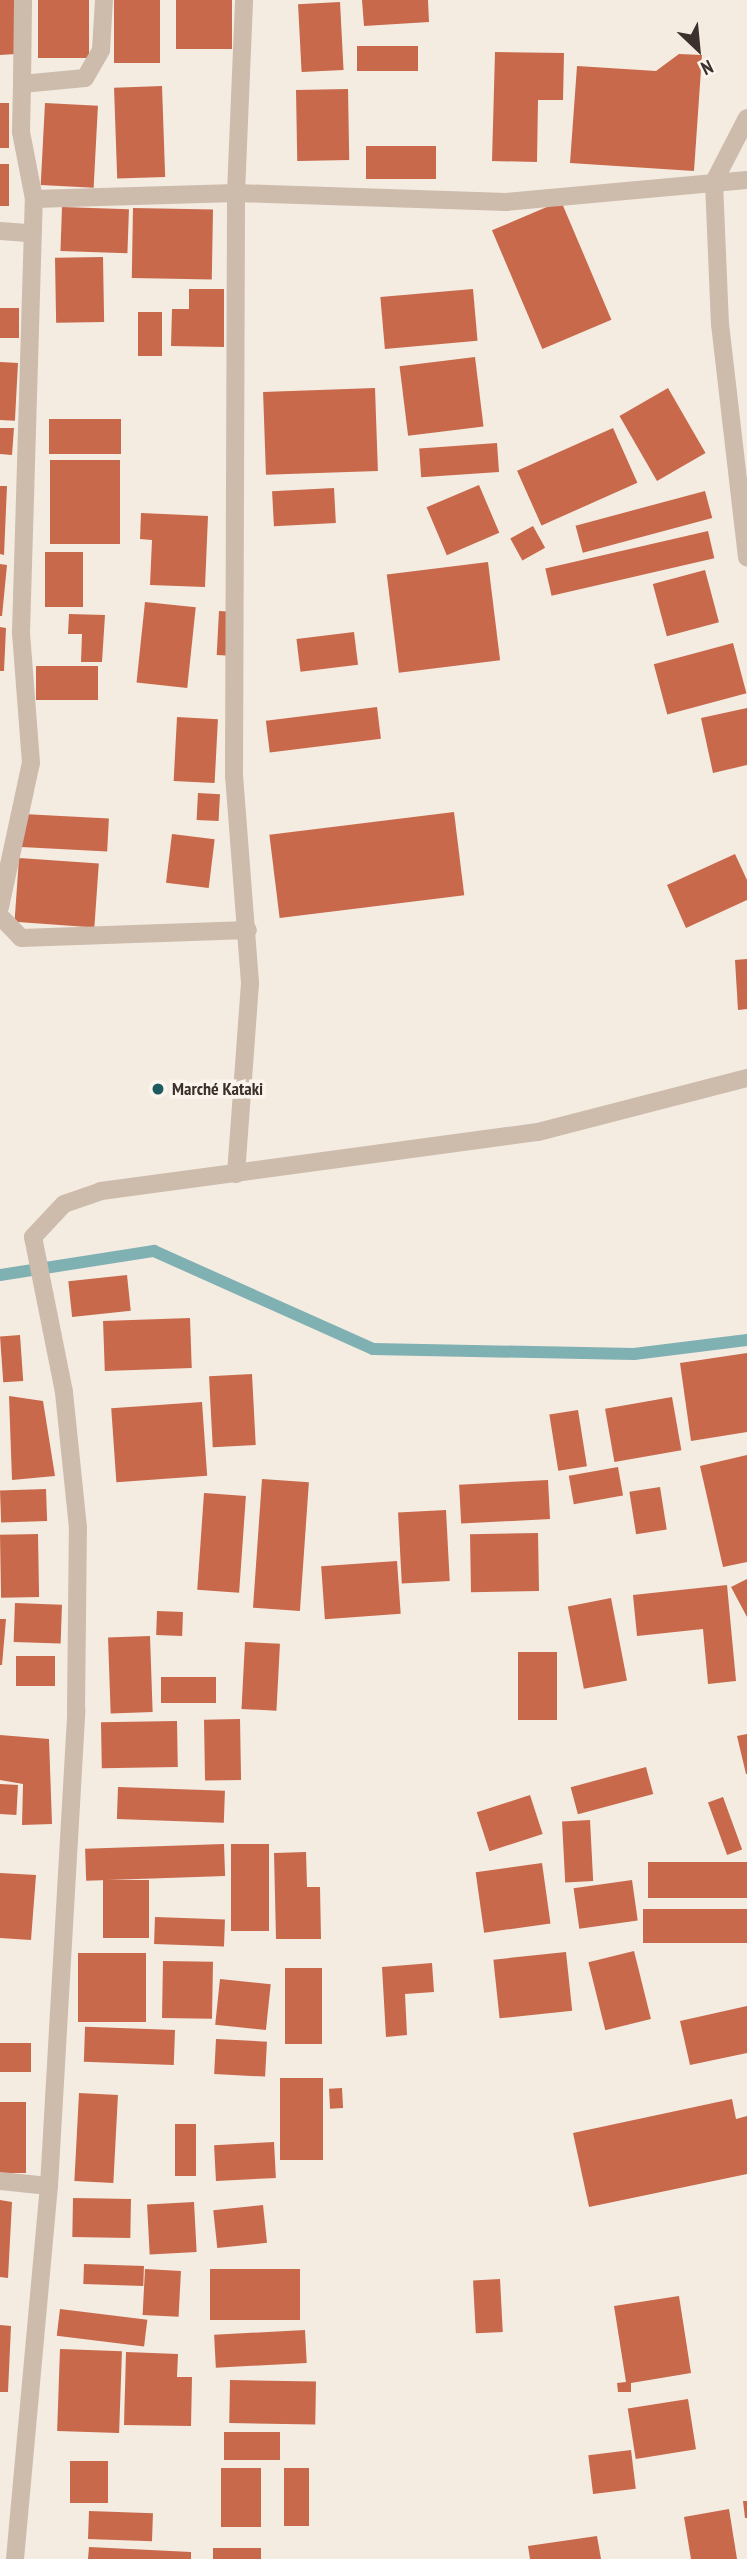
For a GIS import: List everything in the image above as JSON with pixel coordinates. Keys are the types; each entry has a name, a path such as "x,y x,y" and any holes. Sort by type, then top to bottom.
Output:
{"street":[{"path":"0,907 31,763 21,632 34,199 21,132 23,0"},
{"path":"22,84 85,78 101,50 104,0"},
{"path":"236,1174 250,983 234,776 236,192 244,0"},
{"path":"747,118 714,182 720,324 747,557"},
{"path":"34,199 236,192 506,202 747,180"},
{"path":"0,231 31,233"},
{"path":"0,916 21,938 248,930"},
{"path":"15,2559 49,2186 76,1712 78,1528 64,1392 33,1237 64,1204 101,1191 538,1132 747,1078"},
{"path":"0,2181 49,2186"}],"building":[{"path":"0,0 14,0 16,54 0,55"},
{"path":"38,0 89,0 89,58 38,58"},
{"path":"114,0 160,0 160,63 114,63"},
{"path":"176,0 232,0 232,49 176,49"},
{"path":"362,0 428,0 429,22 364,26"},
{"path":"340,2 344,70 302,72 298,4"},
{"path":"357,46 418,46 418,71 357,71"},
{"path":"495,52 564,53 563,100 538,100 537,162 492,161"},
{"path":"679,54 702,55 694,171 570,163 577,66 656,71"},
{"path":"162,86 165,177 117,179 114,88"},
{"path":"348,89 349,160 297,161 296,90"},
{"path":"0,103 9,103 9,148 0,148"},
{"path":"45,103 98,106 94,188 41,185"},
{"path":"366,146 436,146 436,179 366,179"},
{"path":"0,164 9,164 9,206 0,206"},
{"path":"561,201 611,320 542,349 492,230"},
{"path":"62,207 129,209 127,253 60,251"},
{"path":"133,208 213,209 212,279 132,278"},
{"path":"103,257 104,322 56,323 55,258"},
{"path":"189,289 224,289 224,347 171,346 172,309 189,309"},
{"path":"473,289 478,341 385,349 380,297"},
{"path":"0,308 19,308 19,338 0,338"},
{"path":"138,312 162,312 162,356 138,356"},
{"path":"475,357 484,426 408,436 400,366"},
{"path":"0,362 18,363 15,421 0,420"},
{"path":"375,388 378,471 266,475 263,392"},
{"path":"668,388 706,453 657,481 620,416"},
{"path":"49,419 121,419 121,454 49,454"},
{"path":"0,428 14,428 12,455 0,454"},
{"path":"613,428 637,483 541,526 517,471"},
{"path":"497,443 499,472 421,477 419,448"},
{"path":"50,460 120,460 120,544 50,544"},
{"path":"479,485 499,533 447,555 427,507"},
{"path":"0,486 7,486 4,555 0,554"},
{"path":"334,488 336,523 274,526 272,491"},
{"path":"705,491 712,518 583,553 576,526"},
{"path":"141,513 208,516 205,587 150,585 152,540 140,539"},
{"path":"533,526 545,548 522,560 510,539"},
{"path":"708,531 714,558 552,596 545,569"},
{"path":"45,552 83,552 83,607 45,607"},
{"path":"488,562 500,660 399,673 387,574"},
{"path":"0,564 7,565 2,616 0,616"},
{"path":"705,570 719,622 667,636 653,584"},
{"path":"145,602 196,607 187,688 137,683"},
{"path":"219,611 237,612 235,656 217,655"},
{"path":"69,614 105,615 102,662 81,662 82,634 68,634"},
{"path":"0,627 6,628 4,671 0,671"},
{"path":"354,632 358,665 300,672 296,639"},
{"path":"733,643 746,693 667,714 654,664"},
{"path":"36,666 98,666 98,700 36,700"},
{"path":"377,707 381,739 270,752 266,721"},
{"path":"747,708 747,765 713,773 701,718"},
{"path":"177,717 218,719 215,783 174,781"},
{"path":"198,793 220,794 219,821 197,820"},
{"path":"454,812 464,895 280,918 269,835"},
{"path":"23,814 109,819 107,851 21,847"},
{"path":"172,834 215,839 209,888 166,883"},
{"path":"735,854 747,880 747,900 686,928 667,885"},
{"path":"19,858 99,864 94,927 15,922"},
{"path":"747,959 747,1009 738,1010 735,960"},
{"path":"127,1275 131,1311 72,1317 68,1281"},
{"path":"190,1318 192,1368 105,1371 103,1321"},
{"path":"20,1335 23,1381 3,1382 0,1336"},
{"path":"747,1353 747,1432 691,1441 680,1363"},
{"path":"252,1374 256,1445 213,1447 209,1376"},
{"path":"9,1396 43,1401 55,1476 12,1480"},
{"path":"672,1397 681,1450 614,1462 605,1409"},
{"path":"202,1402 207,1476 116,1482 111,1408"},
{"path":"578,1410 587,1466 558,1471 549,1415"},
{"path":"747,1455 747,1562 723,1567 700,1466"},
{"path":"618,1467 623,1496 574,1504 569,1476"},
{"path":"262,1479 309,1482 300,1611 253,1608"},
{"path":"548,1480 550,1519 461,1524 459,1485"},
{"path":"660,1487 667,1529 636,1534 629,1492"},
{"path":"46,1489 47,1521 1,1523 0,1491"},
{"path":"204,1493 246,1496 239,1593 197,1590"},
{"path":"446,1510 450,1581 402,1583 398,1513"},
{"path":"538,1533 539,1591 471,1592 470,1534"},
{"path":"38,1534 39,1597 1,1598 0,1535"},
{"path":"397,1561 401,1614 325,1619 321,1566"},
{"path":"747,1579 747,1617 731,1587"},
{"path":"727,1585 736,1681 708,1684 703,1629 637,1636 633,1595"},
{"path":"611,1598 627,1680 584,1689 568,1606"},
{"path":"15,1603 62,1605 61,1644 14,1642"},
{"path":"157,1611 183,1612 182,1636 156,1635"},
{"path":"0,1619 6,1619 2,1665 0,1665"},
{"path":"150,1636 153,1712 111,1713 108,1637"},
{"path":"245,1642 280,1644 276,1711 241,1709"},
{"path":"518,1652 557,1652 557,1720 518,1720"},
{"path":"16,1656 55,1656 55,1686 16,1686"},
{"path":"161,1677 216,1677 216,1703 161,1703"},
{"path":"240,1719 241,1780 205,1781 204,1720"},
{"path":"177,1721 178,1767 102,1768 101,1722"},
{"path":"747,1734 747,1774 746,1774 737,1736"},
{"path":"0,1735 49,1739 52,1824 22,1825 23,1784 0,1780"},
{"path":"646,1767 653,1794 578,1814 571,1787"},
{"path":"0,1784 18,1785 16,1815 0,1814"},
{"path":"118,1787 225,1791 224,1823 117,1819"},
{"path":"530,1795 543,1834 489,1851 477,1812"},
{"path":"723,1797 742,1850 727,1855 708,1802"},
{"path":"590,1820 593,1881 565,1882 562,1821"},
{"path":"224,1844 225,1876 86,1881 85,1849"},
{"path":"231,1844 269,1844 269,1931 231,1931"},
{"path":"306,1852 307,1887 320,1887 321,1939 276,1939 274,1853"},
{"path":"648,1862 747,1862 747,1898 648,1898"},
{"path":"542,1863 550,1923 484,1933 476,1872"},
{"path":"0,1873 36,1875 31,1940 0,1938"},
{"path":"103,1880 149,1880 149,1938 103,1938"},
{"path":"632,1880 638,1921 579,1929 574,1888"},
{"path":"643,1909 747,1909 747,1943 643,1943"},
{"path":"155,1917 225,1919 224,1946 154,1944"},
{"path":"634,1951 651,2019 605,2030 588,1962"},
{"path":"566,1952 572,2011 500,2018 493,1960"},
{"path":"78,1953 146,1953 146,2022 78,2022"},
{"path":"163,1961 213,1962 212,2019 162,2018"},
{"path":"432,1963 434,1992 405,1994 407,2035 386,2037 382,1967"},
{"path":"285,1968 322,1968 322,2044 285,2044"},
{"path":"220,1979 271,1984 266,2030 215,2025"},
{"path":"747,2006 747,2053 690,2065 680,2021"},
{"path":"85,2027 175,2030 174,2065 84,2062"},
{"path":"216,2039 267,2042 265,2077 214,2074"},
{"path":"0,2043 31,2043 31,2072 0,2072"},
{"path":"280,2078 323,2078 323,2160 280,2160"},
{"path":"342,2088 343,2108 330,2109 329,2089"},
{"path":"79,2093 118,2095 113,2183 74,2181"},
{"path":"732,2099 736,2119 747,2116 747,2174 589,2207 573,2133"},
{"path":"0,2102 26,2102 26,2173 0,2173"},
{"path":"175,2124 196,2124 196,2176 175,2176"},
{"path":"274,2142 276,2178 216,2181 214,2145"},
{"path":"73,2198 131,2199 130,2238 72,2237"},
{"path":"0,2200 12,2202 8,2278 0,2277"},
{"path":"194,2202 197,2252 150,2254 147,2204"},
{"path":"263,2205 267,2243 217,2248 213,2210"},
{"path":"84,2264 144,2266 143,2286 83,2284"},
{"path":"145,2269 181,2271 179,2317 143,2315"},
{"path":"210,2269 300,2269 300,2320 210,2320"},
{"path":"500,2279 503,2332 476,2333 473,2280"},
{"path":"679,2296 691,2373 631,2383 631,2392 618,2392 617,2383 626,2382 614,2306"},
{"path":"60,2309 147,2320 144,2347 57,2336"},
{"path":"0,2325 11,2326 8,2392 0,2392"},
{"path":"305,2330 307,2363 216,2368 214,2335"},
{"path":"60,2349 122,2351 119,2433 57,2431"},
{"path":"126,2352 178,2354 177,2377 192,2377 191,2426 124,2425"},
{"path":"230,2380 316,2382 315,2424 229,2423"},
{"path":"688,2399 696,2449 636,2459 628,2409"},
{"path":"224,2432 280,2432 280,2460 224,2460"},
{"path":"631,2450 636,2489 593,2494 588,2455"},
{"path":"70,2461 108,2461 108,2503 70,2503"},
{"path":"221,2468 261,2468 261,2527 221,2527"},
{"path":"284,2468 309,2468 309,2526 284,2526"},
{"path":"743,2501 747,2501 747,2518 745,2518"},
{"path":"729,2509 737,2559 691,2559 684,2517"},
{"path":"89,2511 153,2513 152,2541 88,2539"},
{"path":"597,2536 601,2559 530,2559 528,2546"},
{"path":"89,2547 191,2552 191,2559 88,2559"},
{"path":"213,2548 261,2548 261,2559 213,2559"}],"waterway":[{"path":"0,1275 154,1251 373,1349 634,1354 747,1340"}],"place":[{"name":"Marché Kataki","path":"158,1089"}]}
